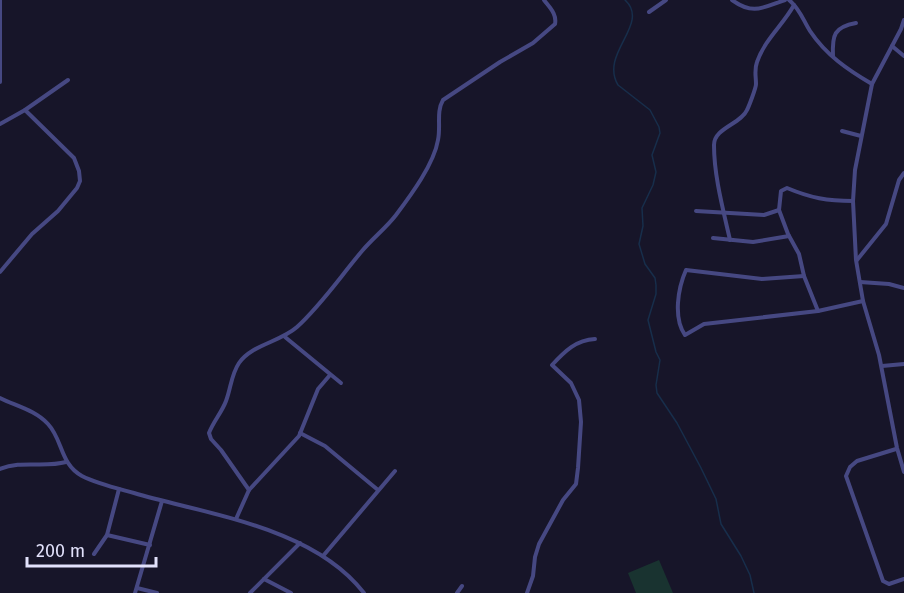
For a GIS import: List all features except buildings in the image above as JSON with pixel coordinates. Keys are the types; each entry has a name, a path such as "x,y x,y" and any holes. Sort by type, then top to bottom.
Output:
{"street":[{"path":"0,0 0,82"},
{"path":"249,490 211,439 209,433 225,404 231,381 240,361 255,350 285,337 327,296 362,251 383,231 416,186 435,152 439,139 439,107 443,100 533,43 555,24 554,13 544,0"},
{"path":"649,12 666,0"},
{"path":"732,0 751,10 787,0 794,4 816,39 833,57 872,84"},
{"path":"730,240 717,181 714,143 719,133 740,120 748,109 756,85 754,75 756,64 765,44 794,4"},
{"path":"904,20 903,29 872,84 855,170 853,201 856,260 863,301 882,366 897,448 904,472"},
{"path":"833,57 832,45 837,31 845,25 856,23"},
{"path":"892,46 904,56"},
{"path":"0,124 25,110 68,80"},
{"path":"0,272 32,234 58,211 80,181 74,158 25,110"},
{"path":"842,132 861,136"},
{"path":"856,260 886,225 899,180 904,173"},
{"path":"818,311 798,254 779,210 779,198 783,189 827,201 853,201"},
{"path":"696,211 764,215 779,210"},
{"path":"713,238 753,242 789,236"},
{"path":"804,276 762,279 686,270 678,304 680,328 685,335 704,324 818,311 863,301"},
{"path":"860,282 889,284 904,288"},
{"path":"285,337 341,383"},
{"path":"527,593 539,544 563,500 576,484 578,468 581,422 579,400 571,383 552,365 576,342 583,339 595,339"},
{"path":"882,366 904,364"},
{"path":"236,519 249,490 300,433 318,389 330,375"},
{"path":"0,398 30,411 49,424 55,433 66,462 81,476 162,501 236,519 300,543 324,556 341,569 364,593"},
{"path":"300,433 325,446 378,490"},
{"path":"897,448 857,461 850,467 846,476 883,581 889,584 904,579"},
{"path":"0,469 18,464 56,465 66,462"},
{"path":"324,556 395,471"},
{"path":"93,554 107,535 119,489"},
{"path":"157,593 136,590 162,501"},
{"path":"107,535 150,545"},
{"path":"250,593 300,543"},
{"path":"264,579 291,593"},
{"path":"457,593 462,586"}],"green space":[{"path":"659,560 673,593 636,593 628,573"}],"waterway":[{"path":"625,0 631,9 632,19 619,50 614,73 618,85 650,110 660,133 652,155 656,172 653,185 642,208 643,226 639,244 645,264 655,278 656,285 656,294 648,320 660,360 657,393 677,423 701,468 716,499 721,524 741,556 750,575 754,593"}]}
